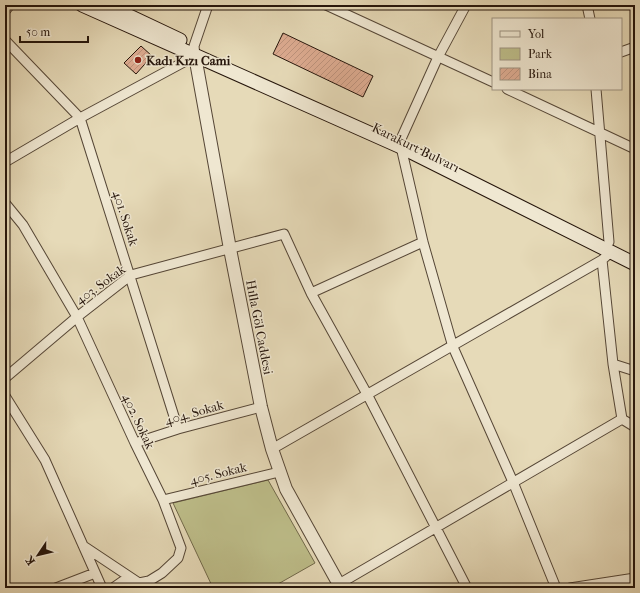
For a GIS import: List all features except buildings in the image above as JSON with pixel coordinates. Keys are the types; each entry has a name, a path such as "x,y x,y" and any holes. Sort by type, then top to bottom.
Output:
{"main road":[{"path":"82,5 195,51"},
{"path":"106,5 195,51"},
{"name":"Karakurt Bulvarı","path":"195,51 401,143 607,251 635,264"},
{"name":"Karakurt Bulvarı","path":"607,251 635,254"}],"street":[{"path":"5,11 10,5"},
{"path":"5,162 195,51 208,5"},
{"path":"326,5 492,82"},
{"path":"466,5 438,57 401,143 423,242 453,347 513,482 556,588"},
{"path":"587,5 590,18"},
{"name":"401. Sokak","path":"5,40 80,118 178,429"},
{"path":"622,52 635,47"},
{"name":"Hılla Göl Caddesi","path":"195,51 230,249 261,407 272,449 279,472 294,505 340,586"},
{"path":"510,90 635,149"},
{"path":"596,90 600,132 613,364 622,419 635,427"},
{"name":"402. Sokak","path":"5,203 24,225 77,317 163,500 182,548 178,558 162,573 149,581 139,583"},
{"name":"403. Sokak","path":"5,378 77,317 130,275 284,234 312,293"},
{"path":"423,242 312,293 367,394 467,588"},
{"path":"272,449 367,394 453,347 607,251"},
{"path":"613,364 635,371"},
{"path":"5,396 45,460 102,588"},
{"name":"404. Sokak","path":"135,443 178,429 261,407"},
{"path":"340,586 435,527 622,419"},
{"name":"405. Sokak","path":"163,500 279,472"},
{"path":"85,547 139,583"},
{"path":"56,588 95,573"},
{"path":"570,588 604,585 635,578"},
{"path":"113,588 123,581 139,583"}],"green space":[{"path":"268,480 315,563 271,588 213,588 173,503"}],"place":[{"name":"Kadı Kızı Cami","path":"138,60"}]}
